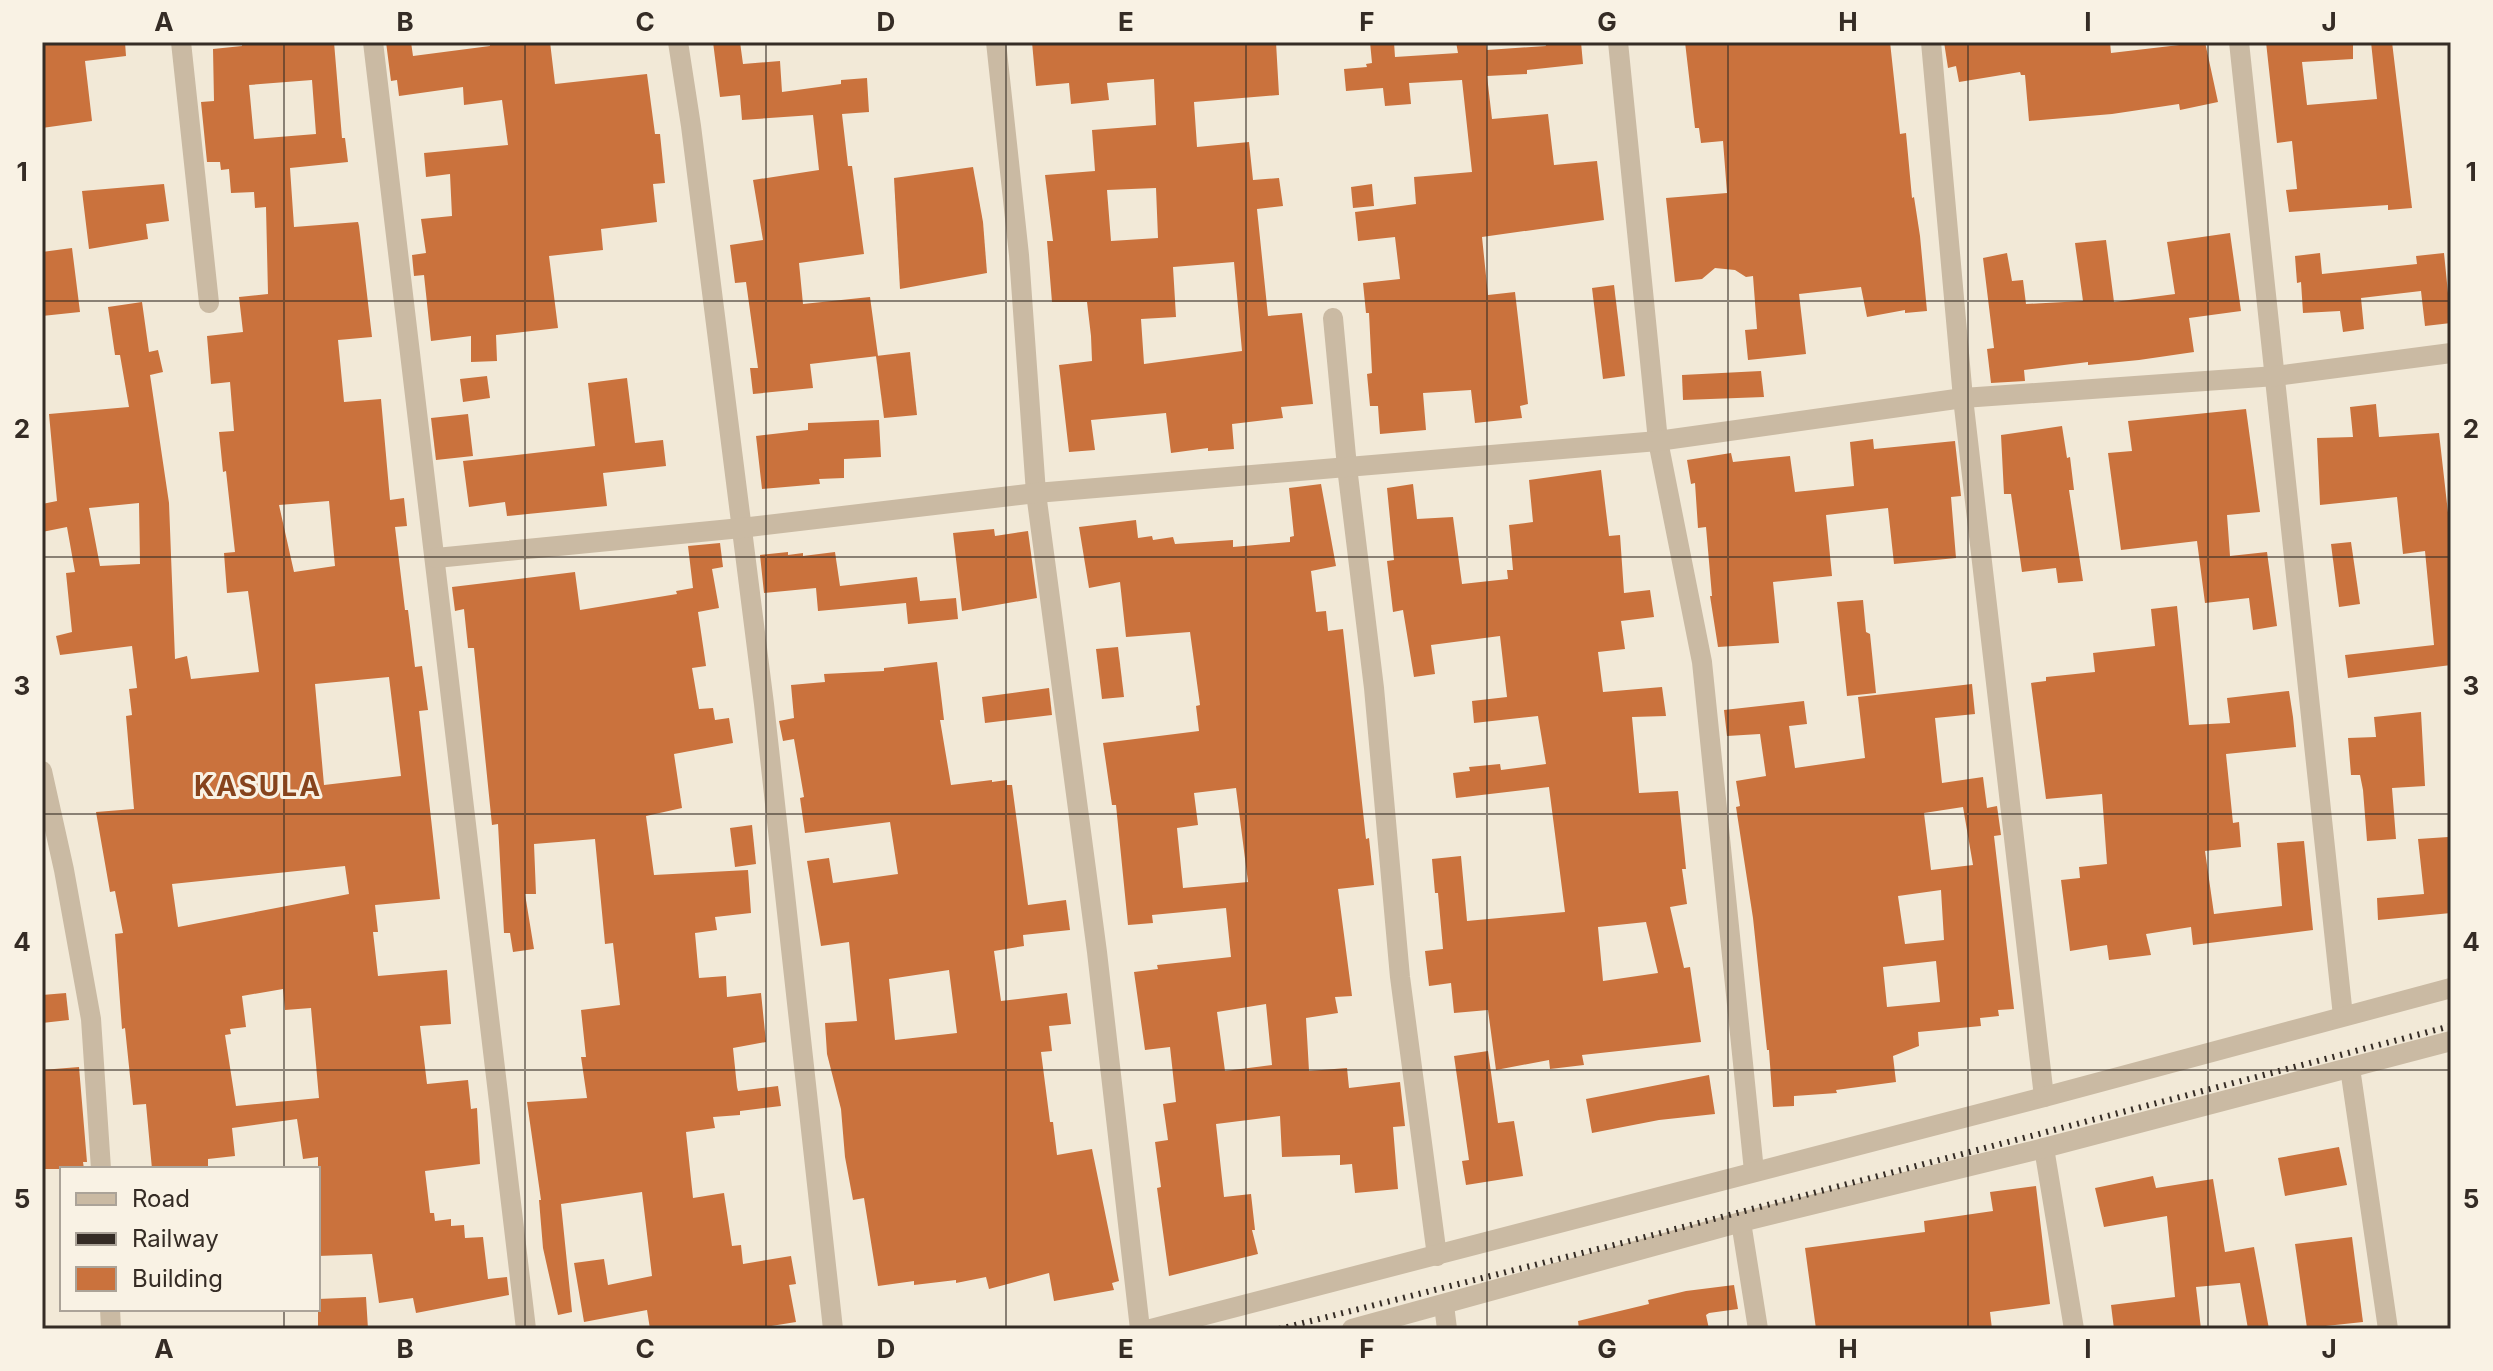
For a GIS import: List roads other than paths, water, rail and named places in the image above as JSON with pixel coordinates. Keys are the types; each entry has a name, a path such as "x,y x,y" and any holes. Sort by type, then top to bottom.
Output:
{"street":[{"path":"181,42 209,303"},
{"path":"373,42 526,1329"},
{"path":"678,42 764,704 833,1329"},
{"path":"996,42 1019,255 1036,493 1097,952 1140,1329"},
{"path":"1618,42 1658,441 1702,662 1754,1171"},
{"path":"1931,42 1963,398 2044,1097"},
{"path":"2239,42 2343,1016"},
{"path":"1333,318 1347,467 1374,688 1400,977 1437,1256"},
{"path":"436,558 741,528 1036,493 1658,441 1963,398 2276,376 2451,353"},
{"path":"42,771 91,1019 101,1167"},
{"path":"1151,1329 2451,988"},
{"path":"1352,1329 1741,1222 2044,1148 2451,1041"},
{"path":"2350,1068 2388,1329"},
{"path":"2044,1148 2074,1329"},
{"path":"1741,1222 1758,1329"},
{"path":"1444,1305 1447,1329"}],"railway":[{"path":"1279,1329 1626,1242 2451,1026"}],"district":[{"name":"KASULA","path":"258,786"}]}
